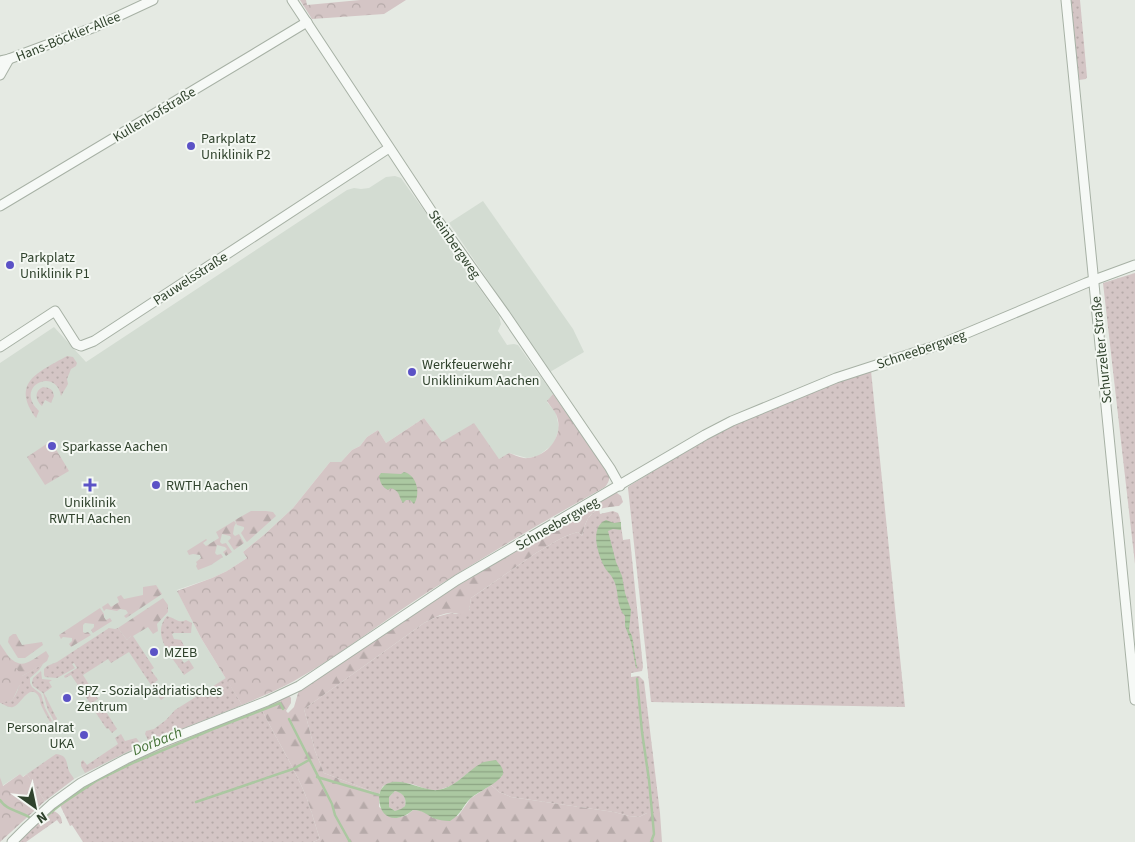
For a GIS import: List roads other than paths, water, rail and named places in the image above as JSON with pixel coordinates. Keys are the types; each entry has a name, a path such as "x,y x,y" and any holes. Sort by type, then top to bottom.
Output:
{"street":[{"name":"Hans-Böckler-Allee","path":"0,75 5,60 95,27 153,0"},
{"name":"Steinbergweg","path":"292,0 389,148 505,314 610,468 620,486"},
{"name":"Schurzelter Straße","path":"1066,0 1135,700"},
{"name":"Kullenhofstraße","path":"0,206 307,22"},
{"name":"Pauwelsstraße","path":"0,347 55,312 76,344 81,346 94,341 389,148"},
{"name":"Schneebergweg","path":"12,842 52,804 81,783 163,742 267,701 299,686 457,580 732,421 836,378 950,341 1093,280 1135,265"}],"waterway":[{"path":"637,679 654,834 651,842"},
{"name":"Dorbach","path":"45,817 96,781 135,762 280,703 283,709"},
{"name":"Dorbach","path":"289,719 350,842"},
{"path":"196,802 293,769 309,760"},
{"path":"317,777 379,795"},
{"name":"Dorbach","path":"0,800 9,808 29,817"}],"place":[{"name":"Parkplatz Uniklinik P2","path":"191,146"},
{"name":"Parkplatz Uniklinik P1","path":"10,265"},
{"name":"Werkfeuerwehr Uniklinikum Aachen","path":"412,372"},
{"name":"Sparkasse Aachen","path":"52,446"},
{"name":"Uniklinik RWTH Aachen","path":"90,485"},
{"name":"RWTH Aachen","path":"156,485"},
{"name":"MZEB","path":"154,652"},
{"name":"SPZ - Sozialpädriatisches Zentrum","path":"67,698"},
{"name":"Personalrat UKA","path":"84,735"}]}
